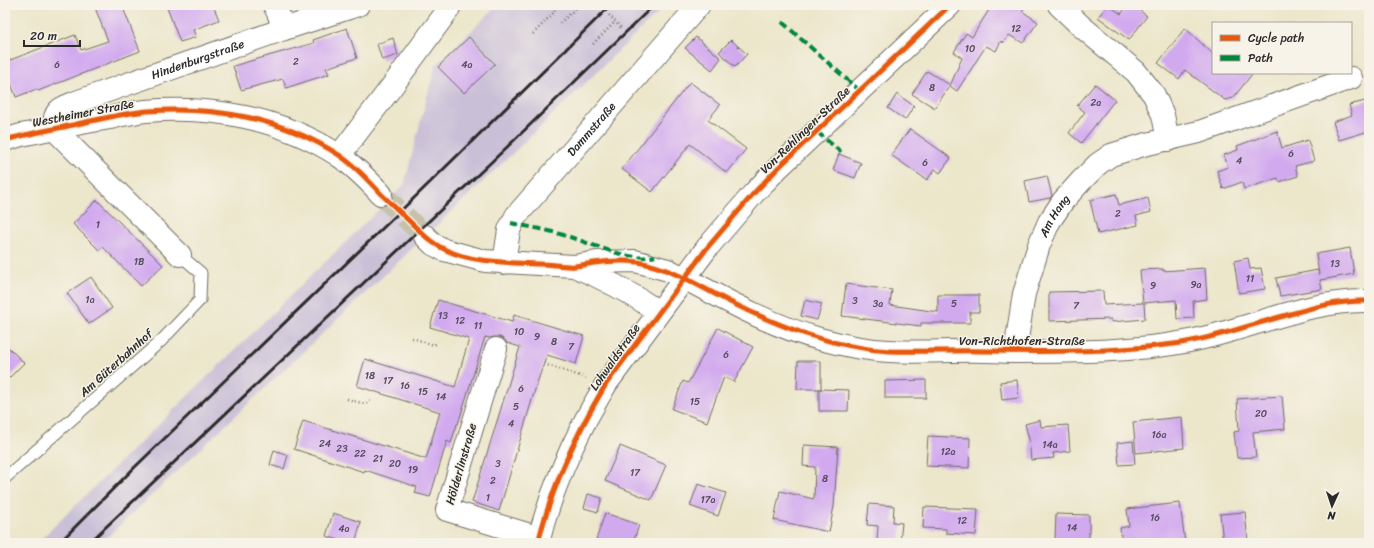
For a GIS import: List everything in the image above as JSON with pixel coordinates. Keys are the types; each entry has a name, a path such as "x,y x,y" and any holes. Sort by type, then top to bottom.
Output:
{"street":[{"path":"274,5 284,30"},
{"name":"Hindenburgstraße","path":"54,129 54,119 56,113 62,108 358,5"},
{"path":"339,156 407,66 448,10 450,5"},
{"name":"Dammstraße","path":"504,263 509,230 516,216 699,5"},
{"name":"Von-Rehlingen-Straße","path":"684,278 707,248 754,193 779,167 950,5"},
{"path":"1059,5 1081,26 1136,72 1154,95 1162,115 1168,140"},
{"name":"Am Hang","path":"1015,352 1024,294 1031,267 1049,222 1063,201 1098,164 1111,155 1199,132 1351,78"},
{"name":"Westheimer Straße","path":"5,140 148,111 176,110 222,112 259,120 295,132 339,156 353,166 381,194"},
{"name":"Westheimer Straße","path":"54,129 180,255"},
{"path":"424,236 433,244 444,250 485,261 574,266 597,262 635,262 662,268 684,278"},
{"path":"574,266 608,280 659,312"},
{"name":"Lohwaldstraße","path":"539,540 560,478 583,424 606,384 684,278"},
{"name":"Von-Richthofen-Straße","path":"684,278 737,306 768,320 806,334 840,344 889,351 1094,351 1174,344 1208,337 1318,306 1340,302 1369,301"},
{"name":"Hölderlinstraße","path":"496,349 447,510 539,540"}],"lane":[{"name":"Am Güterbahnhof","path":"5,478 162,340 200,300 201,273 180,255"}],"path":[{"path":"533,34 555,11 549,5"},
{"path":"560,24 575,9 570,5"},
{"path":"609,15 622,29"},
{"path":"593,44 615,22"},
{"path":"412,338 434,345 438,342"},
{"path":"544,364 606,384"},
{"path":"347,399 365,404 370,401"}],"shaded area":[{"path":"498,5 666,5 510,156 101,543 37,543 404,185 435,66"}],"building":[{"path":"94,5 122,5 140,51 38,91 37,89 16,97 8,76 5,78 5,62 75,35 81,50 108,41"},
{"path":"166,5 213,5 219,20 193,30 196,37 180,42"},
{"path":"992,5 1027,5 1022,11 1038,22 1023,43 1009,35 1003,43 1001,41 996,51 986,46 957,91 950,86 962,58 954,52 966,33 972,37"},
{"path":"1108,5 1121,14 1128,5 1132,5 1147,16 1129,40 1098,17"},
{"path":"347,28 357,58 326,68 329,74 286,88 283,79 241,90 233,66 314,43 313,40"},
{"path":"1185,28 1212,53 1212,74 1252,74 1233,98 1225,100 1185,70 1179,79 1158,63"},
{"path":"469,37 495,64 464,93 438,67"},
{"path":"696,37 721,58 712,70 685,48"},
{"path":"393,38 398,55 382,60 377,44"},
{"path":"731,40 747,54 735,67 719,52"},
{"path":"927,71 950,85 935,108 912,94"},
{"path":"690,82 720,105 708,120 746,149 727,173 690,144 652,192 622,169"},
{"path":"1095,84 1115,100 1081,143 1069,133 1085,112 1077,106"},
{"path":"897,94 914,106 905,120 888,108"},
{"path":"1369,100 1369,131 1339,140 1333,122 1352,115 1349,105"},
{"path":"910,129 951,158 940,173 935,169 927,180 891,155"},
{"path":"1277,131 1282,148 1308,140 1314,161 1295,166 1298,176 1279,182 1278,178 1244,189 1242,182 1223,189 1217,171 1228,167 1224,155 1238,150 1237,146"},
{"path":"839,154 861,163 855,178 833,170"},
{"path":"1047,176 1052,196 1050,198 1029,202 1025,181"},
{"path":"1116,194 1119,205 1148,198 1151,212 1136,216 1138,225 1098,234 1090,200"},
{"path":"97,200 163,265 141,286 103,247 99,250 73,224"},
{"path":"1350,248 1354,274 1320,280 1322,289 1280,296 1276,278 1318,270 1319,275 1316,254"},
{"path":"1248,258 1250,269 1261,268 1265,289 1239,293 1234,261"},
{"path":"1205,268 1207,299 1193,301 1194,318 1177,319 1176,300 1144,303 1145,319 1111,322 1111,319 1049,321 1049,292 1103,291 1104,305 1143,303 1140,270 1163,269 1163,271"},
{"path":"91,277 112,308 89,324 67,293"},
{"path":"846,284 892,290 890,305 938,312 938,295 979,295 979,312 970,312 970,323 921,323 921,326 842,316"},
{"path":"438,300 512,322 514,315 584,336 576,364 547,355 537,383 499,511 472,502 520,347 507,343 500,337 485,337 458,424 451,443 447,441 430,497 415,493 417,487 365,470 364,472 294,449 303,421 426,459 440,412 357,386 365,359 455,387 469,339 430,327"},
{"path":"805,300 822,304 817,320 801,316"},
{"path":"718,328 753,347 734,382 724,377 707,422 672,409 683,381 688,383"},
{"path":"5,344 24,363 5,382"},
{"path":"798,361 821,361 821,389 797,389"},
{"path":"926,380 926,398 885,398 885,381"},
{"path":"1017,380 1019,398 1002,400 1000,382"},
{"path":"819,389 849,390 848,411 819,411"},
{"path":"1282,396 1285,429 1253,432 1256,457 1237,458 1234,432 1239,431 1237,399"},
{"path":"1182,417 1184,448 1136,453 1133,422"},
{"path":"1040,420 1041,427 1068,425 1070,451 1053,453 1054,458 1031,460 1029,439 1025,424"},
{"path":"928,436 970,438 969,468 926,466"},
{"path":"1133,441 1135,464 1119,465 1117,443"},
{"path":"804,445 838,447 834,506 829,532 774,520 780,491 814,499 815,467 803,466"},
{"path":"620,446 666,465 651,500 605,481"},
{"path":"274,450 288,455 284,469 270,465"},
{"path":"698,484 726,493 718,516 690,506"},
{"path":"588,494 602,498 598,512 584,508"},
{"path":"1180,503 1185,543 1122,543 1120,528 1129,526 1127,509"},
{"path":"869,504 894,506 893,522 902,523 900,543 877,541 878,526 867,525"},
{"path":"924,507 978,509 976,535 946,533 946,529 923,528"},
{"path":"1245,512 1248,542 1223,543 1220,514"},
{"path":"333,513 361,522 355,543 338,543 339,540 326,536"},
{"path":"605,513 639,525 633,543 595,543"},
{"path":"1056,514 1089,515 1089,542 1055,540"}],"tunnel":[{"path":"381,194 425,236"}],"railway":[{"path":"59,543 136,466 413,199 611,5"},
{"path":"89,543 504,150 654,5"}],"marked path":[{"path":"782,22 860,91"},
{"path":"817,132 841,152"},
{"path":"511,223 554,232 634,257 645,258 655,256"}],"cycle path":[{"path":"538,543 547,512 563,468 594,404 606,384 707,248 754,193 779,167 950,5"},
{"path":"5,140 129,113 148,111 198,111 247,117 294,132 317,142 339,155 361,173 425,236 450,252 480,260 511,263 575,266 605,262 638,262 673,273 728,301 786,327 827,340 869,349 890,351 1058,351 1151,347 1202,339 1317,307 1348,302 1369,301"}]}
